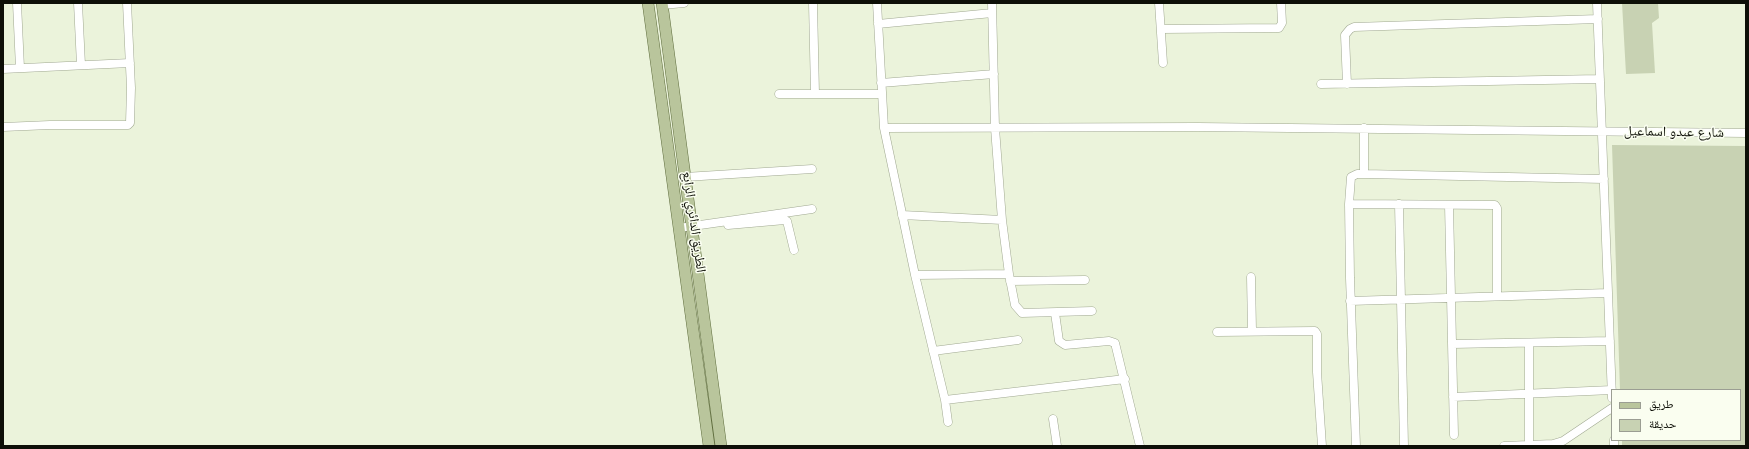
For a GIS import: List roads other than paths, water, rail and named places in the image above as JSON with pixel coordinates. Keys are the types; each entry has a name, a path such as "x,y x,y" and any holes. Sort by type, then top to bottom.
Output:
{"main road":[{"name":"الطريق الدائري الرابع","path":"648,3 709,446"},
{"name":"الطريق الدائري الرابع","path":"662,4 721,446"},
{"path":"654,45 661,49 667,45"}],"street":[{"path":"17,3 20,68"},
{"path":"78,3 81,65"},
{"path":"3,127 129,125 131,121 127,3"},
{"path":"662,4 684,3"},
{"path":"813,3 814,94"},
{"path":"877,3 884,128 915,274 945,400 948,422"},
{"path":"992,3 995,128 1002,220 1015,305 1022,313 1092,312"},
{"path":"1159,3 1163,62"},
{"path":"1161,29 1279,28 1282,23 1281,3"},
{"path":"1597,3 1612,389"},
{"path":"878,24 992,13"},
{"path":"1347,84 1345,35 1354,27 1598,19"},
{"path":"3,68 130,64"},
{"path":"882,83 994,74"},
{"path":"1321,84 1600,78"},
{"path":"779,94 882,94"},
{"name":"شارع عبدو اسماعيل","path":"884,128 1198,127 1746,133"},
{"path":"1364,128 1364,174"},
{"path":"685,177 812,169"},
{"path":"1356,446 1350,301 1349,204 1350,180 1354,175 1604,179"},
{"path":"1349,204 1496,206 1497,296"},
{"path":"1399,204 1404,446"},
{"path":"1449,205 1454,435"},
{"path":"692,229 756,216 812,209"},
{"path":"902,215 1002,220"},
{"path":"679,228 692,229 785,220 787,221 794,250"},
{"path":"915,274 1085,280"},
{"path":"1251,277 1252,331"},
{"path":"1350,301 1608,293"},
{"path":"1055,313 1059,341 1061,344 1065,345 1109,341 1115,343 1125,379 1140,446"},
{"path":"1217,332 1313,330 1317,334 1317,372 1322,446"},
{"path":"933,351 1018,340"},
{"path":"1452,344 1610,341"},
{"path":"1529,343 1529,445"},
{"path":"945,400 1125,379"},
{"path":"1453,397 1611,390"},
{"path":"1504,446 1553,444 1563,441 1611,409"},
{"path":"1053,419 1057,446"}]}
